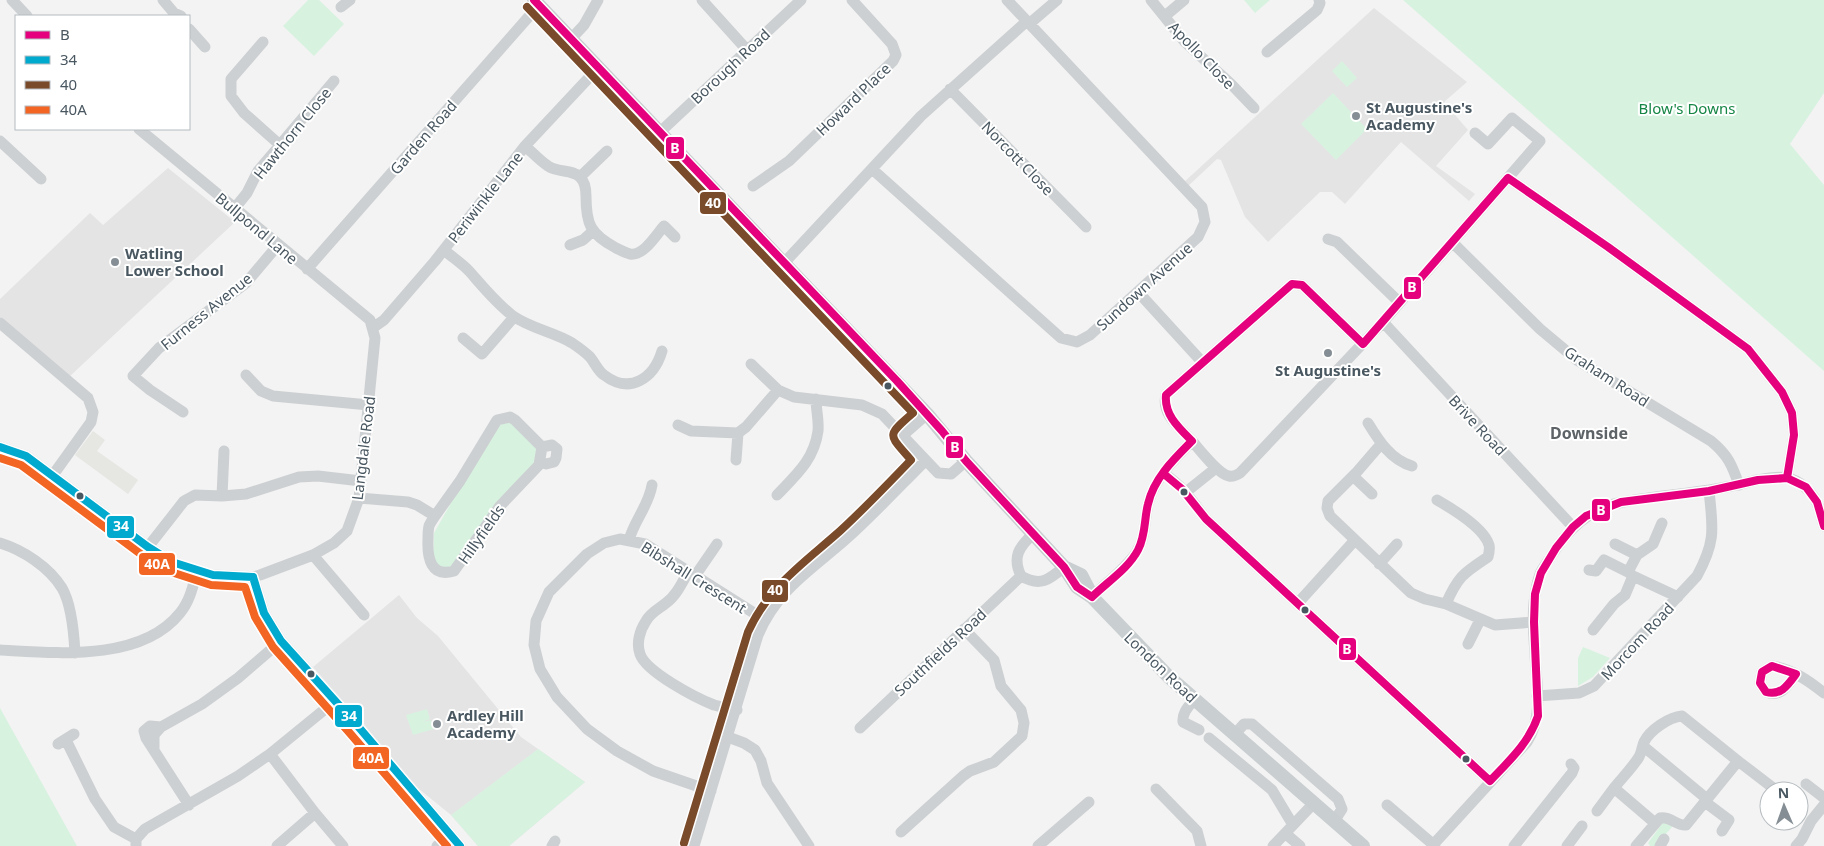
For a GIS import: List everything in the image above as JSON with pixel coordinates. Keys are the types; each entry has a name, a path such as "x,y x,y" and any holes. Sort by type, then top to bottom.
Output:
{"main road":[{"name":"London Road","path":"536,3 927,414 966,461 1064,567 1081,575 1092,597 1140,648 1194,700 1363,846"}],"street":[{"path":"12,0 26,15"},
{"path":"163,0 178,15"},
{"path":"570,39 584,25 598,0"},
{"name":"Borough Road","path":"659,132 801,0"},
{"name":"Howard Place","path":"753,186 789,161 893,61 896,55 892,44 852,0"},
{"name":"Sundown Avenue","path":"872,169 1061,338 1077,342 1090,335 1198,238 1205,222 1202,207 1007,0"},
{"path":"784,264 921,116 1028,22 1057,0"},
{"name":"Apollo Close","path":"1151,0 1186,42 1254,108"},
{"path":"1164,16 1184,0"},
{"path":"1267,52 1317,10 1320,3 1319,0"},
{"name":"Garden Road","path":"307,269 536,3"},
{"path":"708,3 747,50"},
{"path":"190,30 205,47"},
{"path":"263,42 226,77 231,96 244,113 280,145"},
{"name":"Periwinkle Lane","path":"374,327 384,320 444,250 524,146 598,68"},
{"name":"Hawthorn Close","path":"234,209 247,193 258,171 334,81"},
{"name":"Norcott Close","path":"950,89 1086,227"},
{"path":"1363,344 1302,285 1292,284 1166,395 1164,403 1167,412 1216,468 1228,476 1240,473 1363,344 1540,141 1512,118 1488,144 1476,133"},
{"name":"Bullpond Lane","path":"140,130 370,320 374,327"},
{"path":"0,140 41,179"},
{"path":"524,146 555,170 571,172 580,177 586,187 586,213 593,231 603,241 629,254 637,254 644,249 664,226 675,237"},
{"path":"580,177 607,151"},
{"path":"1508,178 1748,349 1782,392 1792,413 1794,435 1787,478"},
{"path":"570,245 583,240 593,231"},
{"path":"1328,239 1337,242 1399,302"},
{"name":"Graham Road","path":"1452,242 1540,330 1577,360 1718,446 1733,467 1739,485"},
{"name":"Furness Avenue","path":"183,412 131,378 159,348 246,283 278,245"},
{"path":"444,250 469,270 493,300 514,317 534,328 573,337 603,374 617,382 631,384 648,377 659,362 662,351"},
{"path":"1138,292 1203,363"},
{"path":"463,338 482,354 514,317"},
{"name":"Brive Road","path":"1382,322 1573,527"},
{"path":"0,323 88,398 93,412 91,422 53,475"},
{"name":"Langdale Road","path":"0,447 26,456 148,547 172,562 213,575 253,577 313,555 334,543 347,531 359,498 375,338 374,327"},
{"path":"751,364 778,390 794,397 862,405 882,414 938,473 952,474 966,461"},
{"path":"246,375 261,391 274,396 369,405"},
{"path":"678,425 692,431 738,433 746,427 778,390"},
{"path":"777,495 812,455 818,429 816,399"},
{"path":"903,435 927,414"},
{"name":"Hillyfields","path":"510,417 515,420 542,447 541,462 500,506 454,572 445,574 436,571 430,560 428,548 429,527 435,516 460,481 498,420 510,417"},
{"path":"1368,423 1381,444 1401,463 1412,466"},
{"path":"736,460 738,433"},
{"path":"1092,597 1136,553 1145,531 1148,505 1152,492 1171,462 1192,441"},
{"path":"1381,444 1328,501 1327,508 1330,516 1411,593 1425,599 1446,604 1495,625 1534,622"},
{"path":"222,496 224,451"},
{"path":"694,846 764,620 779,599 798,579 846,539 925,461"},
{"path":"1186,492 1216,468"},
{"path":"1164,474 1186,492 1206,519 1490,781"},
{"path":"148,547 184,501 195,495 222,496 246,494 299,477 318,476 361,481"},
{"path":"1353,476 1375,496"},
{"path":"1388,805 1434,845 1526,742 1532,733 1538,716 1534,622 1535,594 1541,573 1556,548 1573,527 1586,516 1621,502 1709,491 1758,480 1787,478 1806,488 1811,494 1817,502 1824,526"},
{"path":"629,540 632,530 650,496 652,486"},
{"name":"Morcom Road","path":"1537,696 1579,694 1594,686 1697,576 1708,556 1713,531 1709,491"},
{"path":"359,498 417,504 435,516"},
{"path":"1437,500 1457,511 1484,536 1493,560 1465,572 1454,584 1446,604"},
{"path":"1457,511 1464,500"},
{"path":"1593,630 1614,604 1625,595 1637,555 1653,544 1662,523"},
{"path":"1033,534 1022,544 1018,551 1018,567 1021,576 1033,582 1043,582 1054,576 1064,567"},
{"name":"Bibshall Crescent","path":"712,791 653,771 617,751 587,729 557,697 540,669 534,645 536,621 549,592 587,554 604,543 620,539 645,544 764,620"},
{"path":"1298,603 1355,540"},
{"path":"0,543 25,554 46,570 62,589 70,614 75,653"},
{"path":"717,544 676,594 646,620 639,638 639,653 647,666 660,676 714,705 737,710"},
{"path":"1380,564 1397,544"},
{"path":"1615,544 1637,555"},
{"path":"313,555 364,615"},
{"name":"Morcom Road","path":"1589,570 1596,570 1604,560 1678,597"},
{"path":"0,650 96,652 148,638 167,627 181,613 190,596 198,571"},
{"name":"Southfields Road","path":"860,728 1021,576"},
{"path":"253,577 264,613 281,641 460,846"},
{"path":"1468,644 1480,620"},
{"path":"901,832 963,776 970,771 994,762 1022,736 1024,724 1021,710 1001,686 994,660 964,628"},
{"path":"189,805 146,738 144,731 150,726 160,727 202,704 231,683 281,641"},
{"path":"1796,674 1824,694"},
{"path":"1194,700 1185,710 1183,722 1199,730"},
{"path":"66,739 95,799 114,827 136,843 145,829 238,776 270,754 334,701"},
{"path":"1597,810 1640,755 1644,742 1656,727 1668,722 1674,716 1682,716 1764,781"},
{"path":"1235,734 1244,724 1252,724 1338,799 1342,809 1334,820"},
{"path":"728,738 744,743 755,750 761,761 767,783 810,846"},
{"path":"1209,738 1272,790 1289,829 1300,846"},
{"path":"1642,746 1729,820 1722,831"},
{"path":"270,754 315,813 344,846"},
{"path":"1636,846 1660,818 1666,817 1679,825 1686,825 1738,760"},
{"path":"1514,846 1572,773 1574,768 1571,764"},
{"path":"1809,786 1824,798"},
{"path":"1614,788 1656,823"},
{"path":"1156,789 1197,831 1201,846"},
{"path":"1038,846 1089,802"},
{"path":"1273,846 1314,803"},
{"path":"1796,846 1802,839 1811,821 1824,805"},
{"path":"277,846 315,813"},
{"path":"1567,846 1582,826"},
{"path":"437,846 450,835"}],"shaded area":[{"name":"St Augustine's Academy","path":"1374,8 1467,82 1444,102 1468,130 1436,166 1475,194 1469,201 1401,142 1345,204 1332,192 1320,192 1268,242 1245,217 1221,160 1217,159 1187,187 1183,183"},
{"name":"Watling Lower School","path":"168,168 235,222 69,377 0,317 0,299 90,213 103,225"},
{"path":"93,431 105,440 97,451 138,480 128,494 75,455"},
{"name":"Ardley Hill Academy","path":"399,595 417,618 438,636 521,737 585,782 509,846 478,846 451,815 419,789 358,715 351,710 313,667"}],"green space":[{"path":"308,0 319,0 344,24 314,56 283,26"},
{"path":"1244,0 1270,0 1255,13"},
{"name":"Blow's Downs","path":"1403,0 1824,0 1824,93 1790,144 1824,185 1824,371"},
{"path":"1342,61 1357,78 1347,87 1332,71"},
{"path":"1333,93 1367,129 1336,160 1301,124"},
{"path":"513,422 535,445 539,457 453,568 437,566 433,555 434,533 490,434 498,425"},
{"path":"1583,647 1610,658 1593,677 1578,686 1578,658"},
{"path":"0,708 77,846 0,846"},
{"path":"427,709 430,719 422,722 431,720 434,729 413,735 406,715"},
{"path":"538,749 585,782 509,846 478,846 451,815"},
{"path":"1664,821 1673,826 1655,846 1650,846 1648,843"}],"transit line":[{"name":"B","path":"534,0 897,381 966,461 1064,567 1077,587 1092,597"},
{"name":"40","path":"527,7 913,413 898,427 893,436 911,460 840,531 788,576 766,601 748,632 684,843"},
{"name":"B","path":"1092,597 1134,557 1142,539 1148,504 1155,486 1178,455 1192,441 1173,421 1167,409 1166,395 1292,284 1302,285 1363,344 1508,178 1608,247 1748,349 1782,392 1792,413 1794,435 1787,478"},
{"name":"34","path":"0,447 26,456 148,547 172,562 213,575 253,577"},
{"name":"40A","path":"0,458 21,465 142,555 168,571 211,585 245,587 255,617 273,647 447,846"},
{"name":"B","path":"1164,474 1182,489 1206,519 1490,781 1524,743 1538,716 1534,622 1535,594 1541,573 1556,548 1573,527 1586,516 1621,502 1709,491 1758,480 1787,478 1806,487 1817,502 1824,526"},
{"name":"34","path":"253,577 264,613 281,641 356,724 460,846"},
{"name":"B","path":"1772,666 1796,674 1784,689 1771,693 1766,692 1760,683 1762,672 1772,666"}],"place":[{"name":"St Augustine's Academy","path":"1356,116"},
{"name":"Watling Lower School","path":"115,262"},
{"name":"St Augustine's","path":"1328,353"},
{"name":"Ardley Hill Academy","path":"437,724"}],"district":[{"name":"Downside","path":"1589,433"}]}
